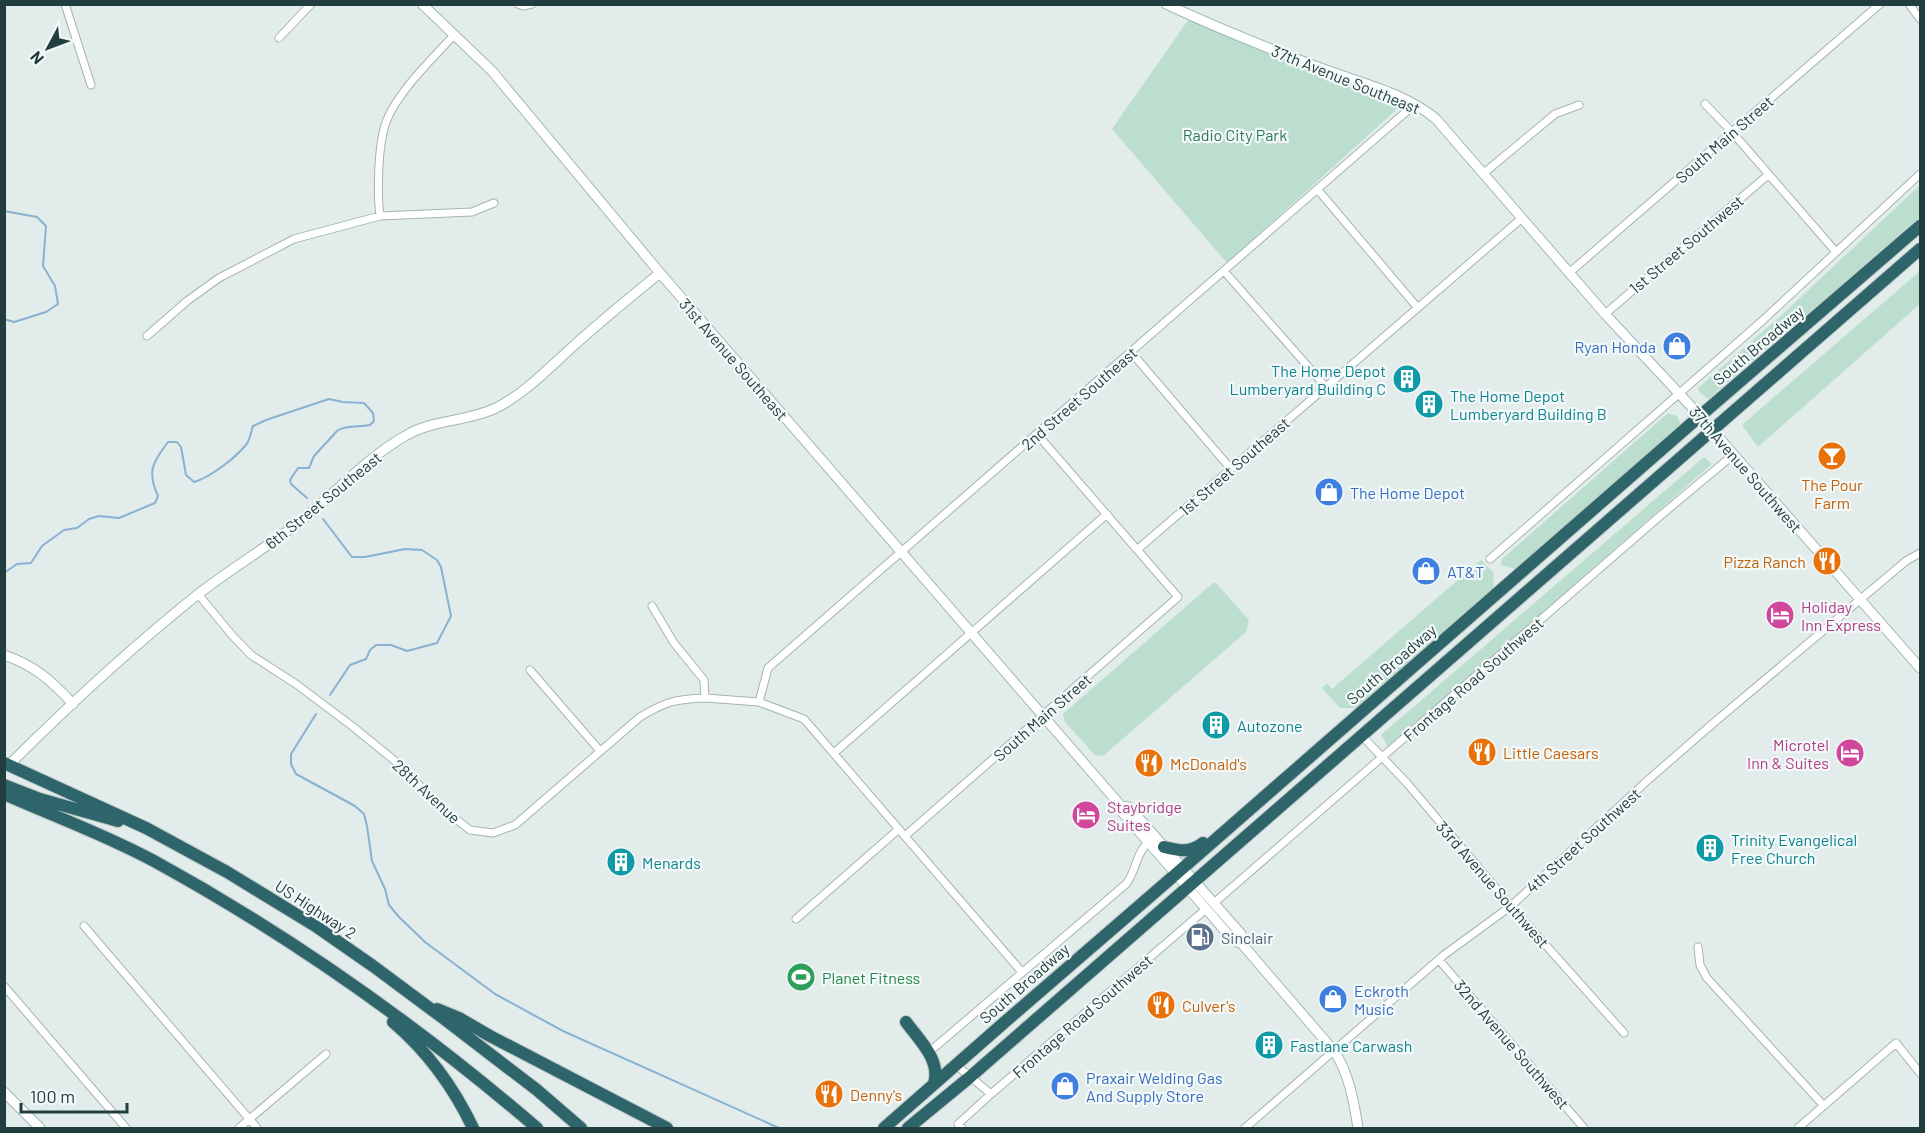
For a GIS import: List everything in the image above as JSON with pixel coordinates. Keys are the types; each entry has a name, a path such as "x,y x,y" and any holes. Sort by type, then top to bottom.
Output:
{"highway":[{"name":"South Broadway","path":"908,1128 1097,966 1186,878 1234,824 1920,226"},
{"path":"1890,275 1920,240"},
{"name":"South Broadway","path":"884,1128 956,1065 1186,878 1242,839 1920,249"},
{"path":"1420,683 1452,647 1510,598 1514,591 1509,583"},
{"path":"1362,736 1359,732 1361,726 1413,681 1450,635"},
{"path":"1242,839 1291,788 1348,739 1350,735 1346,725"},
{"name":"US Highway 2","path":"6,767 146,828 227,872 317,927 424,1004 537,1090 581,1128"},
{"path":"1186,878 1252,817 1285,779"},
{"path":"4,785 50,802 146,828"},
{"path":"4,794 93,832 152,861 258,922 341,975 430,1041 537,1128"},
{"path":"1164,846 1185,852 1195,849 1224,827 1234,824"},
{"path":"341,975 422,1050 452,1088 473,1128"},
{"path":"424,1004 459,1018 489,1036 667,1128"},
{"path":"876,1128 898,1109 929,1089 936,1075 931,1055 906,1022"}],"street":[{"path":"65,4 91,85"},
{"path":"279,38 311,4"},
{"name":"31st Avenue Southeast","path":"422,4 492,71 660,273 1121,806"},
{"path":"518,4 523,6 532,4"},
{"name":"37th Avenue Southeast","path":"1166,4 1272,49 1415,104 1436,119 1569,273"},
{"name":"South Main Street","path":"1569,273 1880,4"},
{"path":"1909,4 1920,18"},
{"path":"380,216 379,175 385,125 398,101 422,70 455,34"},
{"name":"2nd Street Southeast","path":"759,702 768,668 1415,104"},
{"path":"1705,104 1836,252"},
{"path":"1484,173 1555,114 1579,105"},
{"path":"1490,559 1762,321 1920,174"},
{"name":"1st Street Southwest","path":"1605,314 1768,175"},
{"path":"1318,190 1417,307"},
{"path":"147,336 187,301 219,278 294,239 380,216 472,212 494,203"},
{"name":"1st Street Southeast","path":"1138,549 1522,218"},
{"path":"1224,271 1326,387"},
{"name":"6th Street Southeast","path":"6,767 150,634 198,594 298,523 383,452 406,435 436,423 465,418 494,409 516,396 610,313 660,273"},
{"name":"37th Avenue Southwest","path":"1569,273 1700,416 1920,668"},
{"path":"1131,352 1231,469"},
{"path":"1037,434 1138,549"},
{"name":"Frontage Road Southwest","path":"961,1126 991,1094 1733,455"},
{"path":"834,753 1107,514"},
{"name":"South Main Street","path":"905,836 1179,597 1138,549"},
{"name":"4th Street Southwest","path":"1245,1128 1439,960 1511,906 1653,775 1763,680 1905,561 1920,553"},
{"name":"28th Avenue","path":"198,594 251,655 296,684 360,732 400,765 439,806 470,830 493,833 515,825 640,717 662,704 680,699 705,698 759,702 804,719 1022,971"},
{"path":"652,606 674,643 704,680 705,698"},
{"path":"4,655 36,669 73,704"},
{"path":"530,670 600,751"},
{"name":"33rd Avenue Southwest","path":"1362,736 1383,757 1624,1033"},
{"path":"1186,878 1164,846 1129,807 1121,806 1123,813 1148,842 1186,878 1210,906 1233,940 1242,944 1334,1051 1345,1071 1358,1128"},
{"path":"796,919 899,829"},
{"path":"935,1047 1126,884 1132,877 1139,853 1148,842"},
{"path":"84,926 257,1128"},
{"path":"1698,947 1700,965 1707,978 1824,1106"},
{"name":"32nd Avenue Southwest","path":"1439,960 1584,1128"},
{"path":"6,991 126,1128"},
{"path":"1798,1128 1896,1043 1920,1073"},
{"path":"239,1128 326,1054"},
{"path":"956,1065 991,1094"},
{"path":"4,1092 40,1128"}],"green space":[{"name":"Radio City Park","path":"1191,16 1240,36 1397,109 1227,263 1112,129"},
{"path":"1920,185 1920,217 1708,399 1700,393 1698,388 1784,313"},
{"path":"1920,271 1920,304 1758,447 1742,425"},
{"path":"1668,413 1677,416 1681,425 1516,569 1501,565 1502,559"},
{"path":"1704,457 1712,464 1388,747 1381,735"},
{"path":"1481,560 1493,572 1494,590 1356,708 1340,708 1322,688 1327,683 1332,689"},
{"path":"1213,583 1216,583 1249,620 1246,632 1103,756 1095,755 1065,722 1063,714"}],"waterway":[{"path":"4,211 37,217 46,226 43,266 55,286 58,304 46,312 14,322 4,319"},
{"path":"4,573 17,564 31,563 42,546 64,530 77,528 89,519 99,516 119,518 155,503 158,496 153,480 153,468 168,442 177,442 181,447 186,475 194,482 215,472 236,456 247,443 253,426 329,399 364,403 373,413 374,421 370,425 338,430 314,456 309,468 298,468 290,480 291,484 307,498"},
{"path":"323,519 352,557 365,557 405,549 422,550 437,560 441,567 451,616 437,643 407,651 391,645 376,645 370,650 366,659 350,665 330,695"},
{"path":"316,714 291,754 291,764 296,774 355,806 364,814 372,861 385,889 389,905 425,942 495,994 563,1031 779,1128"}],"place":[{"name":"Ryan Honda","path":"1677,346"},
{"name":"The Home Depot Lumberyard Building C","path":"1407,379"},
{"name":"The Home Depot Lumberyard Building B","path":"1429,404"},
{"name":"The Pour Farm","path":"1832,456"},
{"name":"The Home Depot","path":"1329,492"},
{"name":"Pizza Ranch","path":"1827,561"},
{"name":"AT&T","path":"1426,571"},
{"name":"Holiday Inn Express","path":"1780,615"},
{"name":"Autozone","path":"1216,725"},
{"name":"Little Caesars","path":"1482,752"},
{"name":"Microtel Inn & Suites","path":"1850,753"},
{"name":"McDonald's","path":"1149,763"},
{"name":"Staybridge Suites","path":"1086,815"},
{"name":"Trinity Evangelical Free Church","path":"1710,848"},
{"name":"Menards","path":"621,862"},
{"name":"Sinclair","path":"1200,937"},
{"name":"Planet Fitness","path":"801,977"},
{"name":"Eckroth Music","path":"1333,999"},
{"name":"Culver's","path":"1161,1005"},
{"name":"Fastlane Carwash","path":"1269,1045"},
{"name":"Praxair Welding Gas And Supply Store","path":"1065,1086"},
{"name":"Denny's","path":"829,1094"}]}
